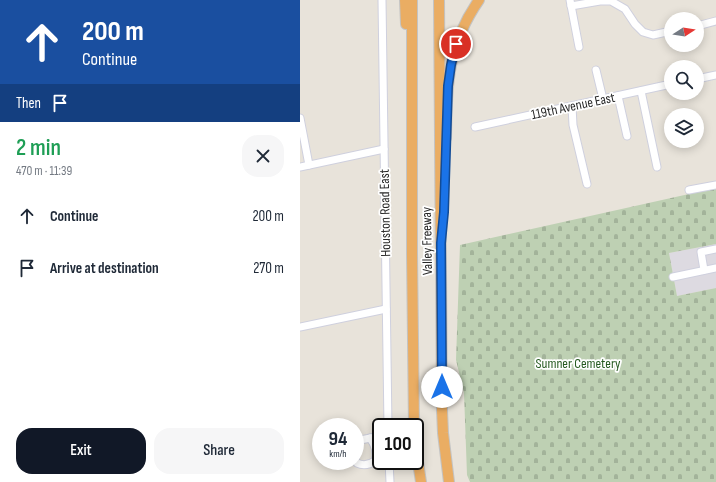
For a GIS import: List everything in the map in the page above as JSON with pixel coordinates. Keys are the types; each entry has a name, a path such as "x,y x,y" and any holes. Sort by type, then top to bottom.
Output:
{"highway":[{"path":"405,0 407,85 412,181"},
{"name":"Valley Freeway","path":"412,0 414,418"},
{"name":"Valley Freeway","path":"439,0 442,410 449,480"},
{"path":"441,243 444,212 447,105 451,65 461,31 479,0"},
{"path":"419,470 421,482"}],"street":[{"name":"Houston Road East","path":"382,0 388,418"},
{"path":"579,48 570,3 600,0 610,1 626,9 643,32 653,35 664,33"},
{"path":"704,24 716,21"},
{"path":"596,70 603,99"},
{"path":"704,78 716,75"},
{"name":"119th Avenue East","path":"475,127 664,86"},
{"path":"641,91 657,167"},
{"path":"618,96 627,136"},
{"path":"572,106 573,125 586,184"},
{"path":"300,118 309,165"},
{"path":"300,167 384,149"},
{"path":"689,190 716,185"},
{"path":"704,270 701,252 716,249"},
{"path":"673,277 716,268"},
{"path":"300,327 386,309"},
{"path":"364,439 370,438 376,450 375,461 368,465 364,465"},
{"path":"389,470 390,482"}],"shaded area":[{"path":"716,244 716,288 677,296 669,253"}],"green space":[{"name":"Sumner Cemetery","path":"716,188 716,244 669,253 677,296 716,288 716,482 470,482 467,475 464,393 456,360 460,245"}],"route":[{"path":"442,387 441,243 444,212 448,86 456,44"}]}
